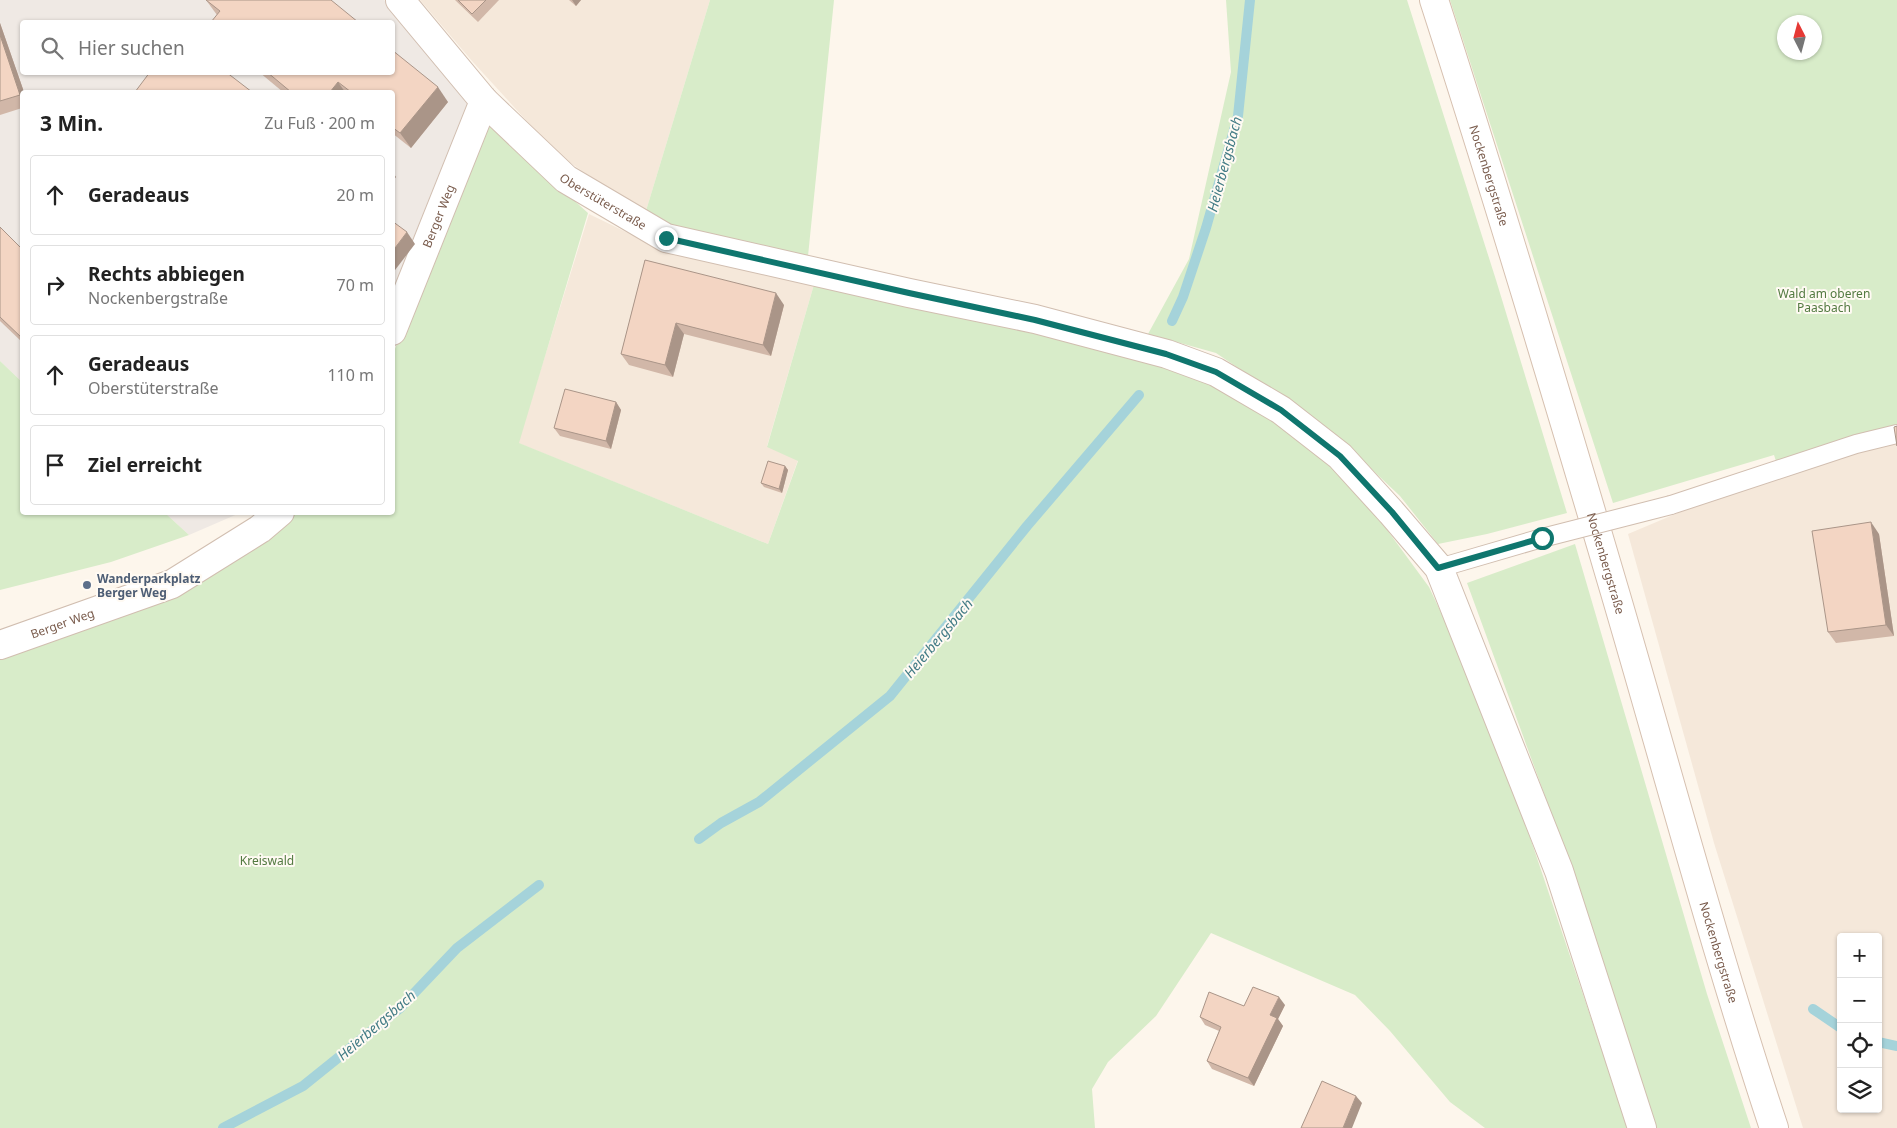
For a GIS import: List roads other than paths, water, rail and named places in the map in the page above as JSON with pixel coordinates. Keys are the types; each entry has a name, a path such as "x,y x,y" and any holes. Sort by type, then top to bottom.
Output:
{"street":[{"name":"Oberstüterstraße","path":"400,0 484,101 566,179 666,238 1035,320 1166,354 1216,372 1281,410 1333,450 1392,512 1438,568"},
{"name":"Nockenbergstraße","path":"1434,0 1478,135 1614,590 1701,895 1774,1128"},
{"name":"Berger Weg","path":"395,324 484,101"},
{"name":"Berger Weg","path":"0,646 172,584 260,529 276,515"},
{"path":"1438,568 1559,870 1642,1128"}],"lane":[{"path":"1438,568 1542,538 1671,505 1856,444 1897,434"}],"waterway":[{"name":"Heierbergsbach","path":"1172,321 1183,297 1206,228 1238,116 1250,0"},
{"name":"Heierbergsbach","path":"699,839 721,823 759,802 890,696 1027,526 1139,395"},
{"name":"Heierbergsbach","path":"223,1128 303,1086 400,1008 457,948 539,885"},
{"path":"1813,1009 1837,1025"},
{"path":"1882,1043 1897,1046"}],"place":[{"name":"Wanderparkplatz Berger Weg","path":"87,585"}],"park label":[{"name":"Wald am oberen Paasbach","path":"1824,300"},
{"name":"Kreiswald","path":"267,860"}]}
